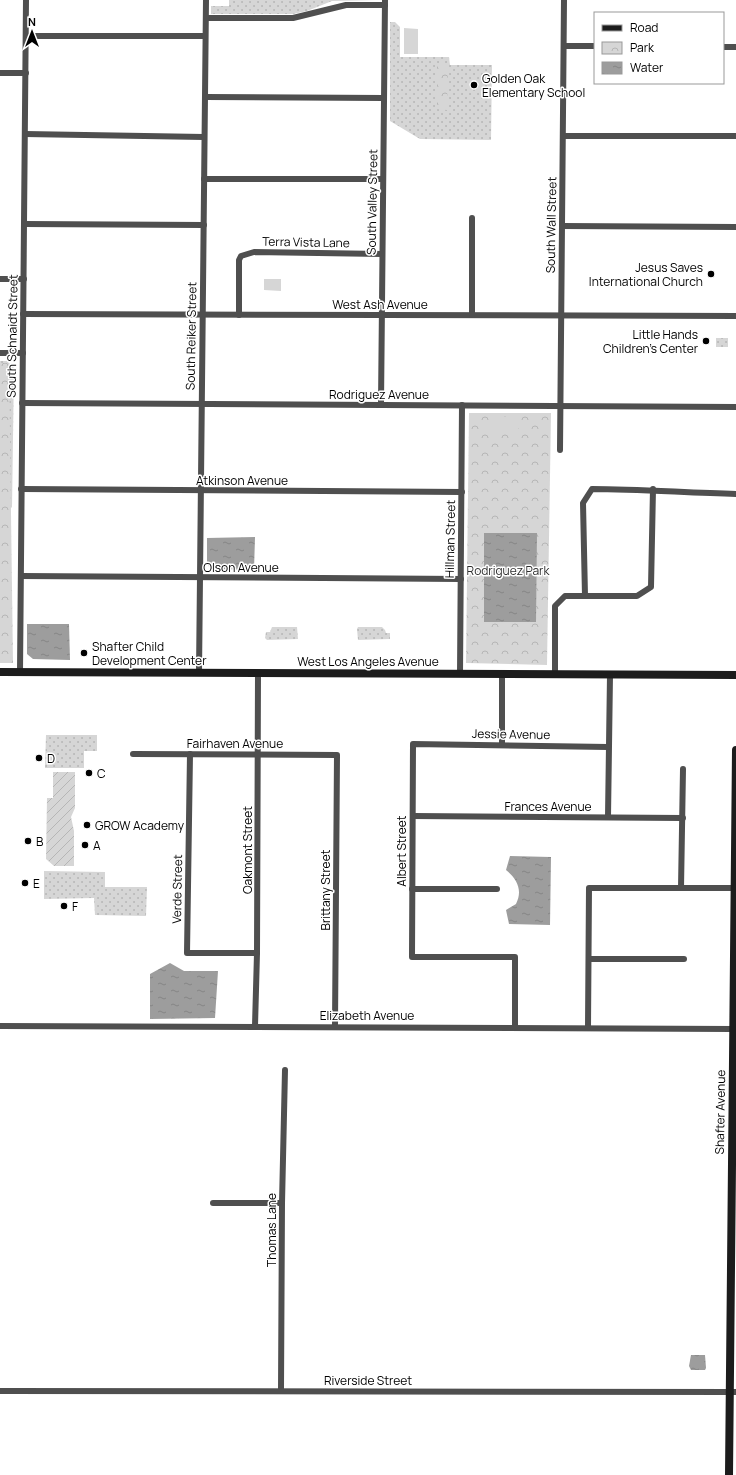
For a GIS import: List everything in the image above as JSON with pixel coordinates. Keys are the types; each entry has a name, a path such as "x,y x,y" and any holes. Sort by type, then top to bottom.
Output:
{"street":[{"name":"South Schnaidt Street","path":"20,672 26,0"},
{"name":"South Reiker Street","path":"199,673 206,0"},
{"name":"South Wall Street","path":"560,450 564,0"},
{"path":"206,18 293,18 346,5 385,3"},
{"name":"South Valley Street","path":"381,405 385,3"},
{"path":"26,36 205,36"},
{"path":"564,46 594,46"},
{"path":"724,47 736,47"},
{"path":"0,73 26,73"},
{"path":"205,97 384,98"},
{"path":"25,134 204,137"},
{"path":"563,136 736,136"},
{"path":"204,179 383,179"},
{"path":"472,218 472,315"},
{"path":"24,224 204,225"},
{"path":"562,226 736,226"},
{"name":"Terra Vista Lane","path":"238,315 239,260 241,256 254,252 382,254"},
{"path":"0,279 24,279"},
{"name":"West Ash Avenue","path":"23,314 736,316"},
{"path":"0,353 23,353"},
{"name":"Rodriguez Avenue","path":"22,404 560,405 736,407"},
{"name":"Hillman Street","path":"460,674 462,405"},
{"name":"Atkinson Avenue","path":"22,489 462,492"},
{"path":"585,596 583,503 592,489 652,489 686,493 736,494"},
{"path":"555,674 555,606 565,596 636,596 651,587 652,489"},
{"name":"Olson Avenue","path":"21,576 461,579"},
{"name":"West Los Angeles Avenue","path":"0,672 736,675"},
{"name":"Oakmont Street","path":"254,1026 257,953 258,673"},
{"path":"502,674 502,745"},
{"path":"608,817 610,674"},
{"name":"Jessie Avenue","path":"413,744 608,747"},
{"name":"Albert Street","path":"413,744 412,957 515,957 515,1027"},
{"name":"Shafter Avenue","path":"729,1475 733,1392 733,1029 736,750"},
{"name":"Fairhaven Avenue","path":"133,754 336,755"},
{"name":"Verde Street","path":"190,754 187,953 257,953"},
{"name":"Brittany Street","path":"335,1026 336,755"},
{"path":"682,888 683,768"},
{"name":"Frances Avenue","path":"413,816 683,818"},
{"path":"588,1028 589,888 735,888"},
{"path":"412,889 496,889"},
{"path":"589,959 684,959"},
{"name":"Elizabeth Avenue","path":"0,1026 335,1026 733,1029"},
{"name":"Thomas Lane","path":"281,1390 284,1070"},
{"path":"213,1203 282,1204"},
{"name":"Riverside Street","path":"0,1391 281,1390 733,1392"}],"green space":[{"path":"229,0 376,0 332,1 307,11 293,14 211,14 211,6 229,6"},
{"path":"390,22 395,22 400,27 400,57 449,57 450,65 492,65 491,140 420,139 390,121"},
{"path":"404,28 418,29 418,54 404,54"},
{"path":"437,64 448,64 447,110 437,109"},
{"path":"264,279 281,279 281,291 264,290"},
{"path":"716,338 728,338 728,347 716,347"},
{"path":"0,361 7,361 14,368 12,507 9,510 0,509"},
{"path":"0,363 9,363 13,663 0,663"},
{"name":"Rodriguez Park","path":"469,413 551,413 547,665 466,663"},
{"path":"491,417 518,417 518,434 491,434"},
{"path":"272,627 297,627 298,639 267,640 265,638 266,632 270,632"},
{"path":"358,627 382,627 386,633 390,633 390,639 358,640"},
{"path":"46,735 97,735 97,751 84,751 84,768 45,768"},
{"path":"53,772 75,772 75,808 71,817 74,831 74,866 54,866 46,859 47,798 53,798"},
{"path":"44,871 105,872 105,887 147,887 146,916 95,915 94,898 44,899"}],"water":[{"path":"484,533 537,533 536,622 484,622"},
{"path":"255,537 254,570 211,569 207,564 207,538"},
{"path":"27,624 69,624 70,660 33,659 27,654"},
{"path":"510,856 551,857 550,925 509,924 506,910 516,904 519,894 516,881 506,870"},
{"path":"170,963 184,971 218,971 215,1018 150,1019 150,974"},
{"path":"691,1355 705,1355 705,1370 691,1370 689,1366"}],"place":[{"name":"Golden Oak Elementary School","path":"474,85"},
{"name":"Jesus Saves International Church","path":"711,274"},
{"name":"Little Hands Children's Center","path":"706,341"},
{"name":"Shafter Child Development Center","path":"84,653"},
{"name":"D","path":"39,758"},
{"name":"C","path":"89,773"},
{"name":"GROW Academy","path":"87,825"},
{"name":"B","path":"28,841"},
{"name":"A","path":"85,845"},
{"name":"E","path":"25,883"},
{"name":"F","path":"64,906"}]}
